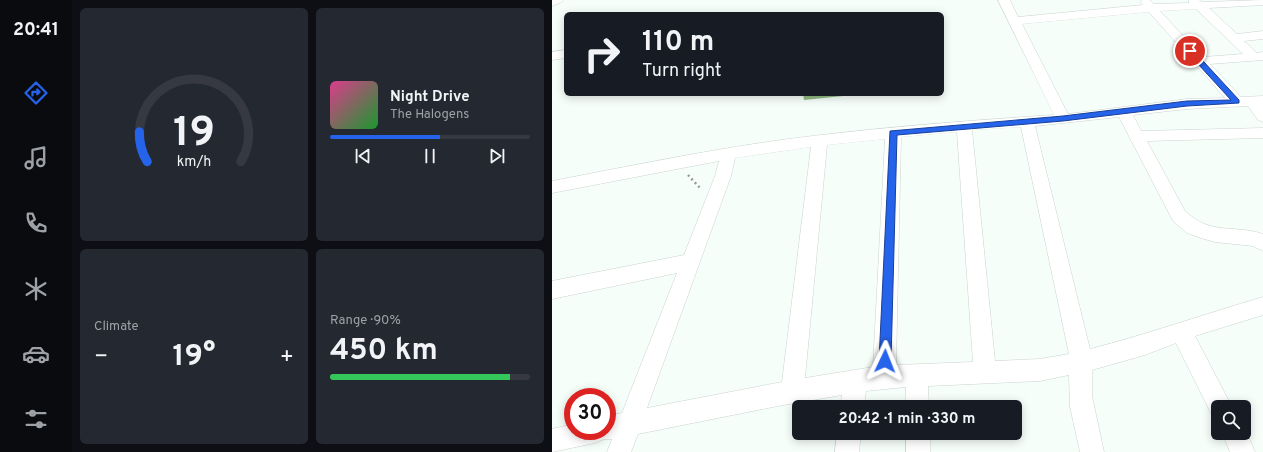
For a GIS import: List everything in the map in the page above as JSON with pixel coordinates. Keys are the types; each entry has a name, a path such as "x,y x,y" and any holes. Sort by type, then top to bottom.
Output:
{"street":[{"path":"552,3 558,0"},
{"path":"1004,0 1063,119"},
{"path":"1015,21 1147,4 1263,2"},
{"path":"1196,3 1234,38 1259,56"},
{"path":"1147,4 1237,102"},
{"path":"1234,38 1263,35"},
{"path":"552,56 564,54"},
{"path":"1199,61 1259,56"},
{"path":"552,202 555,186 727,154 820,140 964,126 1063,119 1187,104 1257,101 1263,117"},
{"path":"1123,111 1179,216 1188,225 1202,232 1253,238 1263,243"},
{"path":"1027,122 1082,362 1080,386 1092,452"},
{"path":"964,126 986,372"},
{"path":"884,376 893,133"},
{"path":"1137,136 1263,133"},
{"path":"792,392 820,140"},
{"path":"619,452 713,203 727,163 727,154"},
{"path":"552,290 690,262"},
{"path":"616,426 884,376 1040,370 1082,362 1145,345 1182,331 1263,306"},
{"path":"1182,331 1216,400"},
{"path":"917,375 917,400"},
{"path":"853,400 856,382"},
{"path":"552,441 564,438"},
{"path":"847,452 848,440"},
{"path":"918,440 918,452"},
{"path":"1237,440 1243,452"}],"path":[{"path":"678,164 713,203"}],"route":[{"path":"885,361 893,133 1063,119 1187,104 1237,102 1190,51"}]}
